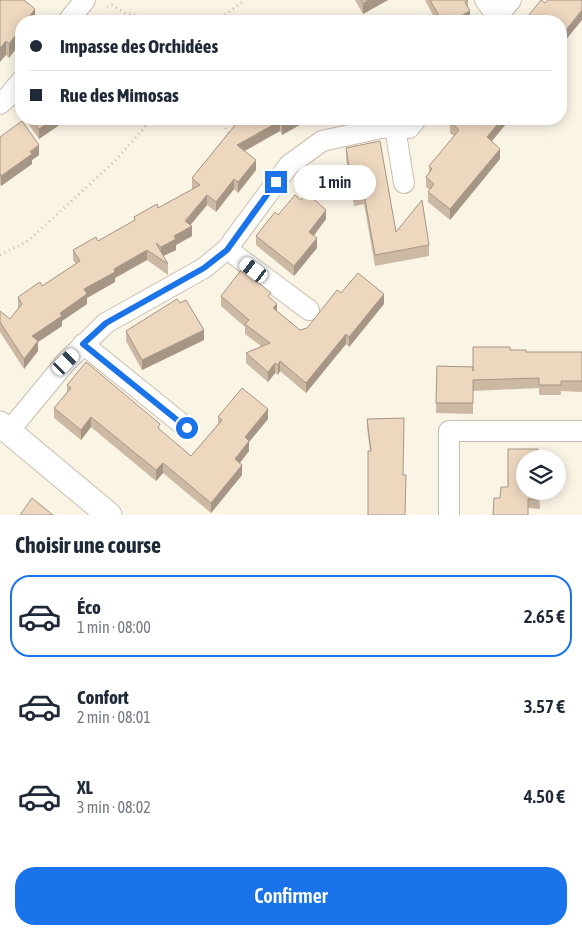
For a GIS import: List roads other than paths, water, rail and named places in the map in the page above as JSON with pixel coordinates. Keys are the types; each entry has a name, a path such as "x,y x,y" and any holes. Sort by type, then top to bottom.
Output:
{"street":[{"path":"73,15 85,0"},
{"path":"485,0 493,15"},
{"path":"498,15 510,0"},
{"path":"0,104 15,88"},
{"path":"107,514 4,428 83,344 106,323 204,268 227,250 289,165 322,141 381,128 409,128 411,125"},
{"path":"396,128 404,183"},
{"path":"227,250 309,310"},
{"path":"83,344 187,428"},
{"path":"449,515 449,431 582,431"}]}
